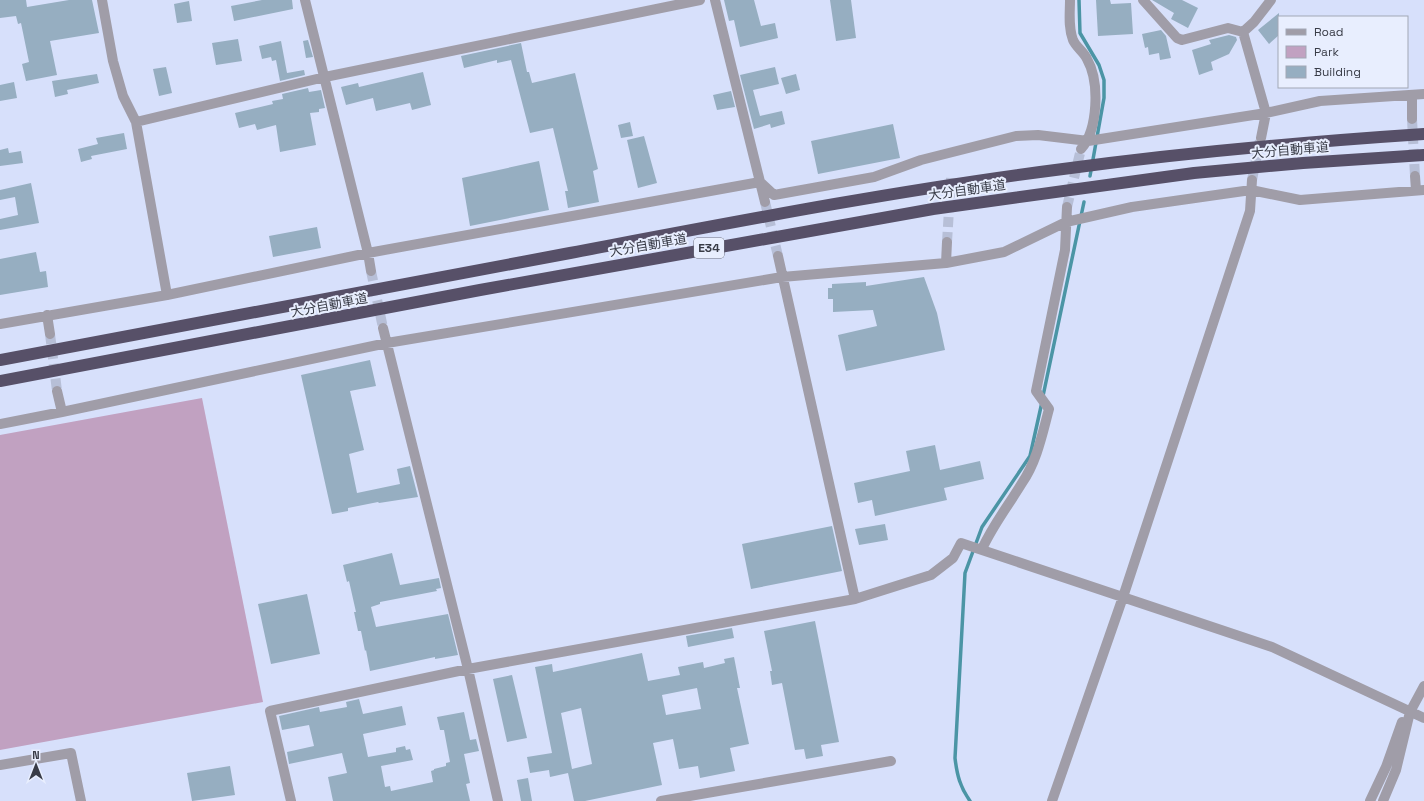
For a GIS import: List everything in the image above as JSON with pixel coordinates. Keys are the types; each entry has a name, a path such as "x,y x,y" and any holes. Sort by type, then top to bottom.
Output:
{"highway":[{"name":"大分自動車道","path":"0,360 768,216 930,189 1192,153 1301,142 1424,134"},
{"name":"大分自動車道","path":"0,381 480,290 933,209 1194,173 1424,154"}],"street":[{"path":"102,0 115,68 123,96 136,122 167,295"},
{"path":"305,0 368,253 371,271"},
{"path":"136,122 325,77 700,0"},
{"path":"715,0 765,202"},
{"path":"1070,0 1069,19 1073,40 1087,59 1095,78 1097,92 1094,140"},
{"path":"1143,0 1177,38 1182,40 1228,28 1242,32"},
{"path":"1242,32 1254,22 1271,0"},
{"path":"1242,32 1266,113 1261,138"},
{"path":"760,182 774,194 874,177 921,160 1016,136 1038,134 1094,140 1266,113 1320,101 1424,94"},
{"path":"1412,95 1412,119"},
{"path":"1081,149 1094,140"},
{"path":"0,424 387,343 782,277 946,263 1004,252 1070,220 1252,185 1300,200 1420,190 1415,176"},
{"path":"0,324 167,295 368,253 760,182"},
{"path":"1052,801 1123,597 1250,211 1252,185"},
{"path":"980,548 992,527 1022,483 1037,455 1049,409 1036,391 1065,250 1070,220 1067,207"},
{"path":"946,263 947,242"},
{"path":"778,256 855,599"},
{"path":"47,315 50,334"},
{"path":"384,328 468,669 498,801"},
{"path":"57,391 62,412"},
{"path":"291,801 270,711 468,669 855,599 931,575 953,558 961,543 980,548 1272,647 1424,718"},
{"path":"1370,801 1386,767 1408,711 1424,686"},
{"path":"1383,801 1396,770 1408,711"},
{"path":"0,765 71,753 81,801"},
{"path":"661,801 891,761"}],"green space":[{"path":"202,398 263,702 0,750 0,435"}],"building":[{"path":"0,0 26,0 27,7 69,0 92,0 99,33 50,41 57,75 26,81 22,64 29,62 21,23 18,24 16,16 0,18"},
{"path":"262,0 292,0 293,9 234,21 231,6"},
{"path":"724,0 754,0 761,26 775,23 778,38 740,47 734,20 729,21"},
{"path":"830,0 851,0 856,38 836,41"},
{"path":"1096,0 1110,0 1111,4 1131,3 1133,34 1098,36"},
{"path":"1152,0 1182,0 1198,8 1188,28 1171,19 1174,13"},
{"path":"189,1 192,21 177,23 174,4"},
{"path":"1279,13 1278,36 1269,44 1258,30"},
{"path":"1161,30 1166,36 1171,58 1160,60 1159,53 1149,55 1148,47 1145,48 1142,34"},
{"path":"1229,35 1236,37 1237,40 1229,54 1211,62 1213,70 1199,75 1192,50 1211,44 1209,40"},
{"path":"238,39 242,61 216,65 212,43"},
{"path":"308,40 313,57 306,58 303,41"},
{"path":"281,41 287,73 304,70 305,75 280,81 276,60 272,61 271,57 262,59 259,46"},
{"path":"521,43 527,72 529,72 532,83 575,73 598,169 593,171 599,202 568,208 565,191 568,191 553,128 530,133 511,60 497,63 497,60 464,68 461,56"},
{"path":"166,67 172,93 159,96 153,69"},
{"path":"775,67 779,84 753,90 760,116 782,111 785,124 771,128 770,124 754,129 740,75"},
{"path":"423,72 431,105 412,110 410,103 376,111 373,98 346,105 341,87 358,83 359,87"},
{"path":"97,74 99,83 67,90 68,94 55,97 52,81"},
{"path":"796,74 800,90 786,94 781,78"},
{"path":"14,82 17,98 0,101 0,85"},
{"path":"308,88 309,92 321,90 325,108 319,109 319,112 310,113 316,145 280,152 276,125 257,130 255,124 239,128 235,113 273,104 272,101 283,99 282,94"},
{"path":"731,91 735,107 717,110 713,95"},
{"path":"630,122 633,136 621,138 618,125"},
{"path":"893,124 900,158 818,174 811,141"},
{"path":"124,133 127,149 91,156 92,159 81,162 78,149 98,144 96,138"},
{"path":"644,136 657,183 638,188 627,140"},
{"path":"8,148 9,153 21,151 23,163 0,166 0,150"},
{"path":"539,161 549,210 470,226 462,178"},
{"path":"31,183 39,223 0,230 0,219 18,215 15,197 0,200 0,190"},
{"path":"317,227 321,248 273,257 269,236"},
{"path":"36,252 40,272 46,271 48,287 0,295 0,259"},
{"path":"924,277 937,313 945,350 846,371 838,335 877,326 873,310 833,312 833,299 828,299 828,288 832,288 832,284 866,282 866,286"},
{"path":"370,360 376,386 350,391 364,450 349,454 357,493 400,484 397,469 410,466 418,497 378,502 348,508 348,511 332,514 301,375"},
{"path":"935,445 940,470 980,461 984,479 944,488 947,500 875,516 872,500 858,503 854,483 910,471 906,451"},
{"path":"885,524 888,540 859,545 855,529"},
{"path":"832,526 842,571 751,589 742,544"},
{"path":"392,553 400,585 439,578 441,588 436,589 437,591 380,602 380,604 371,607 376,627 448,614 458,655 435,659 435,657 370,671 361,631 358,631 354,612 356,612 349,581 347,582 343,565"},
{"path":"307,594 320,654 271,664 258,604"},
{"path":"815,621 839,742 821,745 823,756 806,759 804,749 795,750 782,683 772,685 770,671 772,671 764,631"},
{"path":"732,628 734,638 688,647 686,636"},
{"path":"642,653 648,681 680,675 678,667 703,662 704,668 725,663 724,659 734,657 740,688 737,688 749,744 730,748 735,771 700,778 698,766 679,769 673,739 653,743 662,785 585,801 574,801 568,773 550,777 549,770 530,773 527,757 552,753 535,667 552,664 553,672","holes":["697,688 701,709 666,715 662,695","581,708 592,764 572,769 561,713"]},
{"path":"512,675 527,738 507,742 493,679"},
{"path":"359,699 363,714 402,706 406,725 363,734 368,757 396,752 396,748 405,746 406,750 410,749 413,760 381,766 385,787 390,786 391,791 433,782 431,771 446,766 446,763 450,762 444,730 440,730 437,717 464,712 470,740 476,739 479,751 464,754 470,783 466,784 470,801 333,801 328,777 347,773 342,753 289,764 287,752 314,746 309,725 282,730 279,716 319,707 320,712 347,707 346,702"},
{"path":"230,766 235,795 192,801 187,773"},
{"path":"528,778 532,801 521,801 517,780"}],"waterway":[{"path":"1079,0 1080,33 1099,65 1104,80 1104,98 1090,176"},
{"path":"1043,396 1084,202"},
{"path":"970,801 960,781 955,758 965,573 982,527 1030,456 1042,402"}],"tunnel":[{"path":"1412,119 1415,176"},
{"path":"1252,180 1260,140"},
{"path":"1067,207 1081,149"},
{"path":"947,242 951,178"},
{"path":"765,202 778,256"},
{"path":"371,271 383,328"},
{"path":"50,334 57,391"}]}
